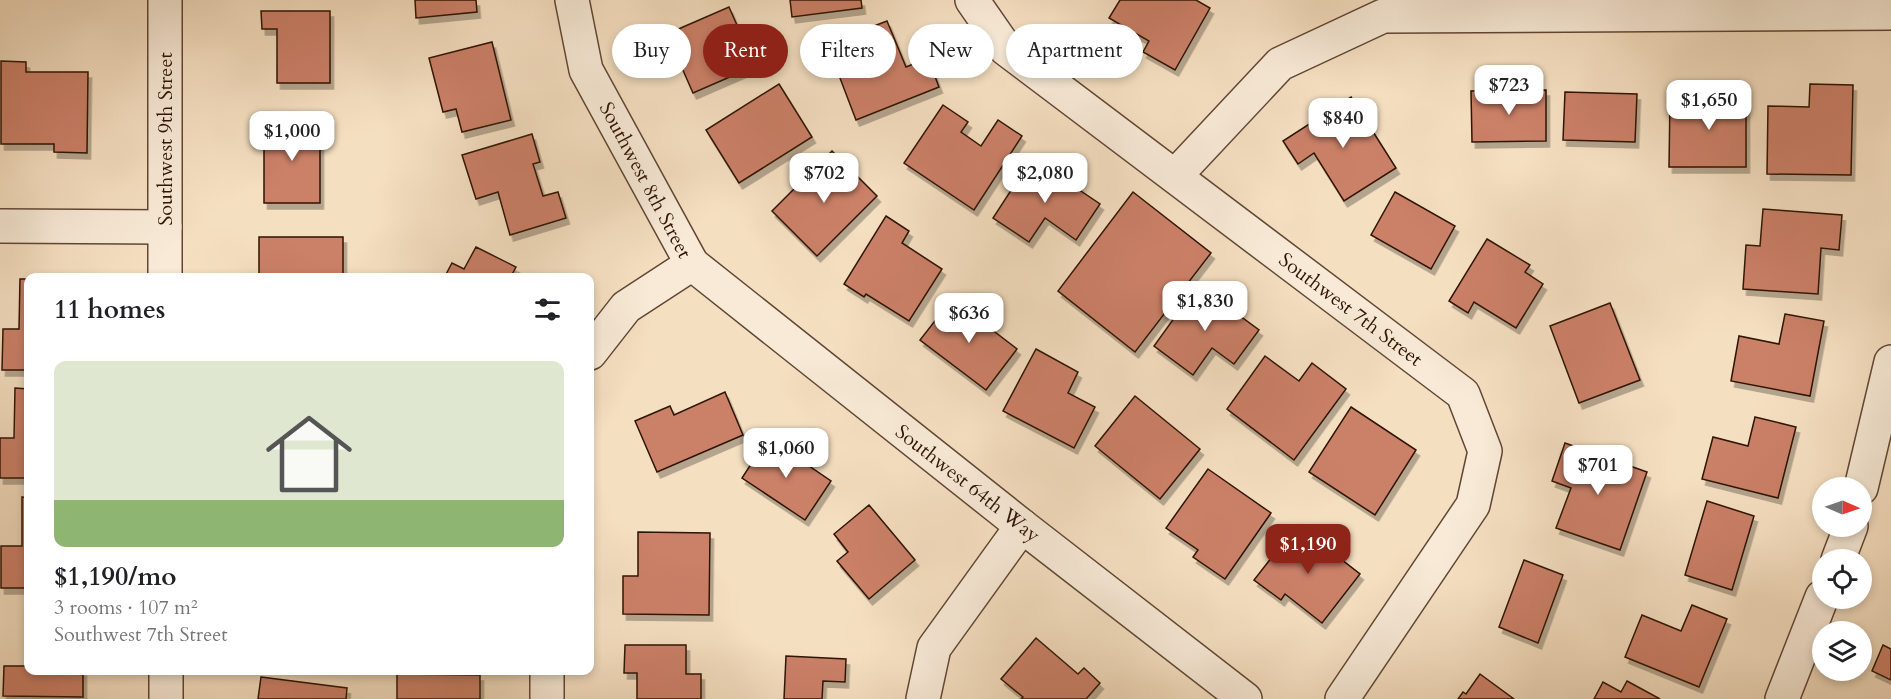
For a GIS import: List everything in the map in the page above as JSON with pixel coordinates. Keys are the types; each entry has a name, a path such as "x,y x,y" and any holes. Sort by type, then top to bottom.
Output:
{"street":[{"name":"Southwest 9th Street","path":"165,0 165,273"},
{"name":"Southwest 8th Street","path":"572,0 586,70 692,264 626,306 594,348"},
{"name":"Southwest 7th Street","path":"972,0 1006,49 1463,394 1485,451 1473,505 1342,699"},
{"path":"1175,176 1280,64 1383,16 1891,13"},
{"path":"0,226 165,227"},
{"name":"Southwest 64th Way","path":"692,264 1022,526 1245,699"},
{"path":"1864,477 1891,362"},
{"path":"923,699 934,648 1022,526"},
{"path":"1782,699 1817,609"},
{"path":"166,675 166,699"},
{"path":"547,675 547,699"}],"building":[{"path":"415,0 476,0 477,12 416,18"},
{"path":"790,0 861,0 862,8 792,17"},
{"path":"1120,0 1196,0 1210,8 1175,70 1143,52 1149,41 1143,38 1143,24 1119,24 1109,18"},
{"path":"729,7 736,24 703,24 703,78 727,78 693,93 686,78 691,78 690,24"},
{"path":"261,11 330,11 330,83 277,83 277,29 262,29"},
{"path":"492,42 511,120 462,132 456,109 443,112 429,58"},
{"path":"896,43 906,67 908,66 908,78 936,78 939,87 856,120 840,78 896,78"},
{"path":"1,61 26,62 26,72 88,72 87,153 54,152 54,144 1,144"},
{"path":"779,84 812,137 739,183 706,130"},
{"path":"1810,84 1853,85 1851,175 1767,174 1768,106 1809,107"},
{"path":"1719,88 1746,88 1746,167 1669,167 1670,99 1718,99"},
{"path":"1546,90 1546,141 1472,142 1471,91"},
{"path":"1565,92 1637,94 1635,142 1563,140"},
{"path":"1351,97 1396,168 1344,201 1314,153 1298,164 1283,141"},
{"path":"943,105 968,122 961,132 981,146 998,120 1022,136 974,210 904,163"},
{"path":"264,121 320,122 320,203 264,203"},
{"path":"532,134 540,162 533,164 543,196 558,192 566,218 510,235 498,192 476,199 462,155"},
{"path":"832,151 877,196 817,256 772,211"},
{"path":"1032,158 1100,204 1076,240 1045,218 1029,242 993,218"},
{"path":"1133,192 1211,253 1135,352 1058,291"},
{"path":"1395,192 1455,226 1431,269 1371,235"},
{"path":"1763,209 1842,215 1839,250 1821,248 1818,294 1743,289 1746,245 1760,246"},
{"path":"886,216 909,231 902,243 942,269 909,321 866,294 864,297 844,284"},
{"path":"259,237 343,237 343,273 259,273"},
{"path":"1487,239 1530,265 1525,272 1543,284 1516,328 1474,302 1468,313 1449,301"},
{"path":"476,247 516,267 513,273 447,273 452,263 464,269"},
{"path":"20,279 24,279 24,370 2,370 3,329 19,329"},
{"path":"1198,285 1259,330 1234,364 1212,348 1193,375 1154,346"},
{"path":"952,299 1017,349 986,390 920,340"},
{"path":"1610,303 1640,380 1579,403 1550,326"},
{"path":"1785,314 1824,321 1810,396 1731,381 1739,336 1779,344"},
{"path":"1036,349 1078,372 1068,393 1095,407 1074,448 1003,411"},
{"path":"1265,356 1299,381 1312,363 1346,389 1294,460 1227,409"},
{"path":"15,388 24,389 24,478 0,478 0,438 14,438"},
{"path":"725,392 743,435 657,472 635,421 670,406 674,415"},
{"path":"1135,396 1200,449 1160,499 1095,446"},
{"path":"1351,407 1416,450 1375,515 1309,472"},
{"path":"1755,417 1796,427 1778,498 1702,479 1713,437 1748,446"},
{"path":"768,438 831,481 805,520 742,478"},
{"path":"1565,443 1647,472 1620,550 1556,528 1571,488 1552,481"},
{"path":"1208,469 1271,513 1225,579 1193,557 1198,550 1166,528"},
{"path":"22,497 24,497 24,588 1,588 1,546 22,546"},
{"path":"1707,501 1754,516 1732,590 1685,575"},
{"path":"869,505 915,560 869,599 837,561 848,552 834,534"},
{"path":"1297,525 1360,574 1322,623 1285,594 1281,600 1254,580"},
{"path":"638,532 710,533 709,615 623,614 623,576 638,576"},
{"path":"1524,560 1563,575 1538,643 1499,627"},
{"path":"1692,605 1727,619 1699,687 1625,657 1642,615 1681,631"},
{"path":"1036,638 1078,674 1084,668 1100,683 1086,699 1021,699 1023,697 1001,679"},
{"path":"625,645 686,645 686,674 701,674 701,699 637,699 637,673 624,673"},
{"path":"1883,645 1891,649 1891,680 1872,671"},
{"path":"786,656 846,659 845,682 823,681 822,699 784,699"},
{"path":"4,666 24,666 24,675 83,675 83,697 3,696"},
{"path":"1480,674 1514,699 1458,699 1463,692 1466,694"},
{"path":"397,675 480,675 480,699 397,699"},
{"path":"261,677 347,688 346,699 258,699"},
{"path":"1627,681 1660,699 1594,699 1603,682 1621,692"}]}
